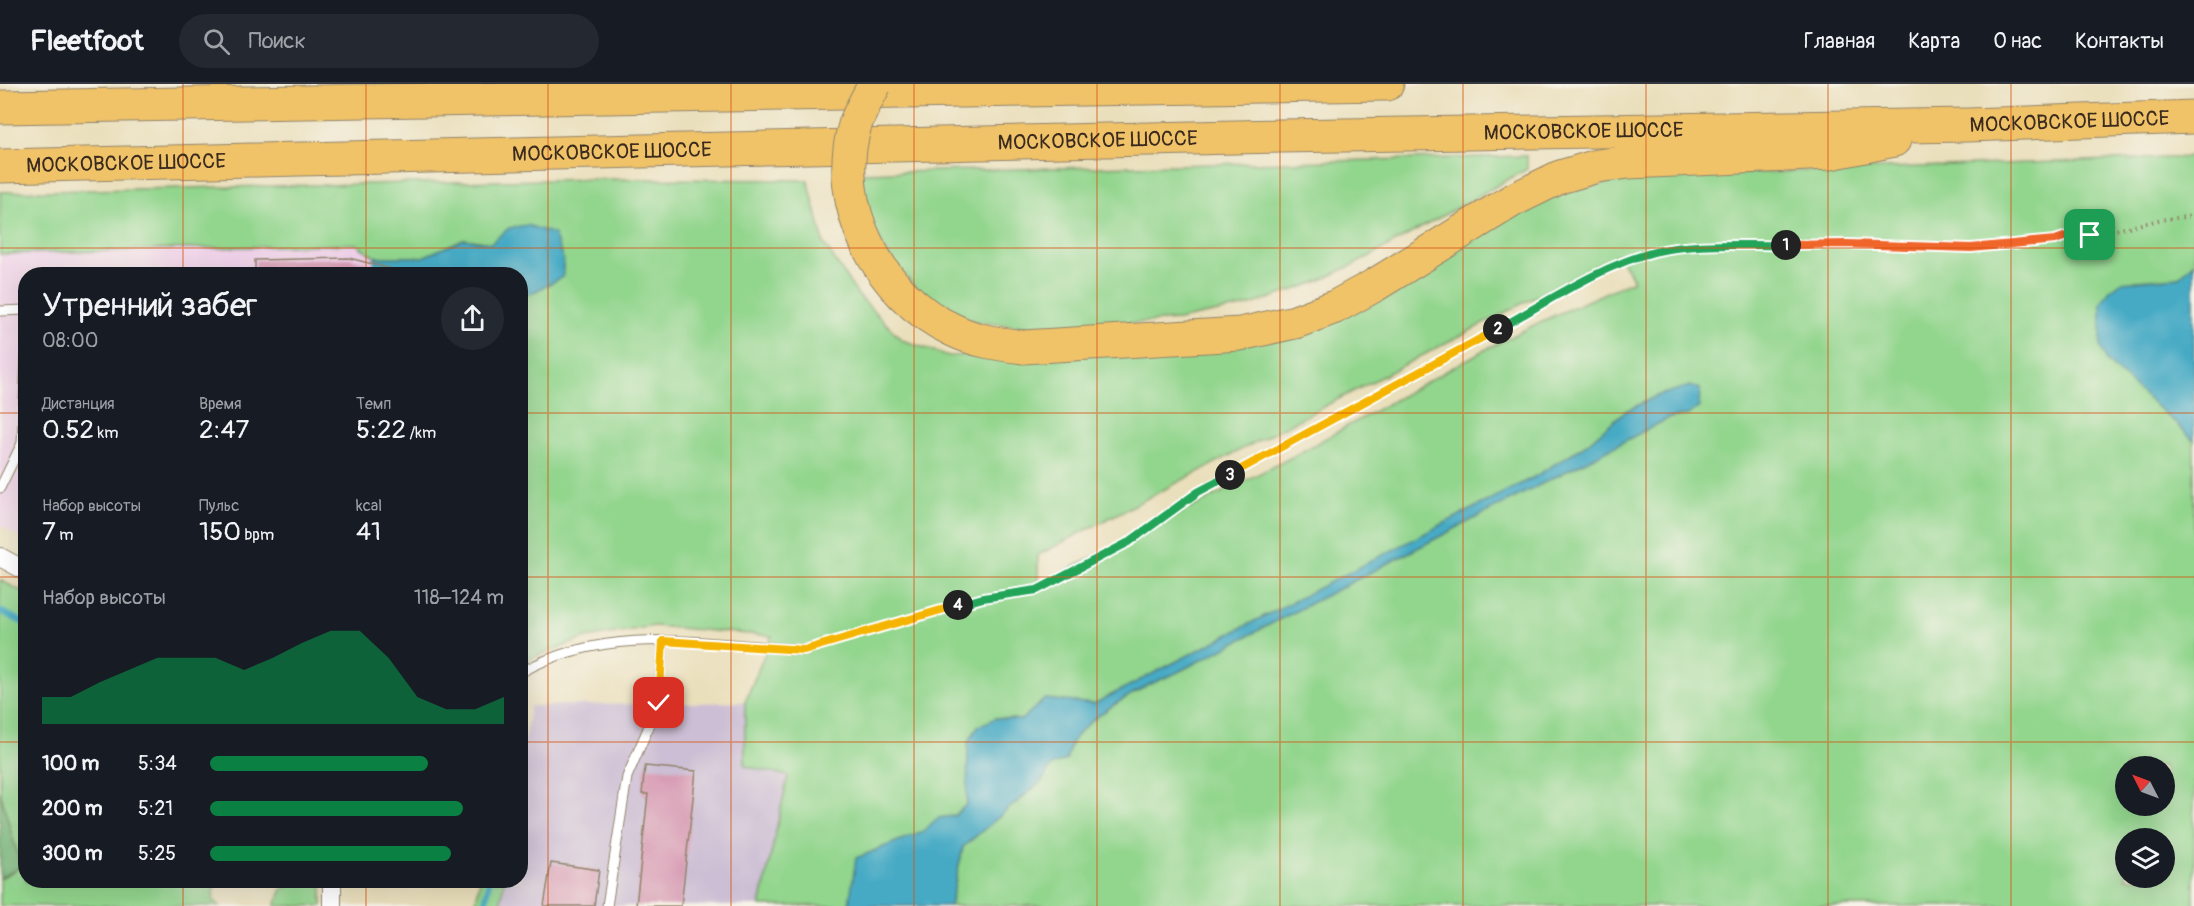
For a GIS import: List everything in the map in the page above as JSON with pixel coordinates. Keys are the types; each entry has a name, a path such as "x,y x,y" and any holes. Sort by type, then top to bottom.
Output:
{"highway":[{"path":"875,84 855,125 850,174 852,198 858,222 879,267 911,303 938,322 975,339 1023,347 1240,334 1295,322 1335,307 1375,285 1513,200 1560,177 1597,166 1629,162 1830,153 1968,125"},
{"path":"0,107 731,90 1387,84"},
{"name":"МОСКОВСКОЕ ШОССЕ","path":"0,166 1280,136 1968,125 2194,117"}],"street":[{"path":"0,557 18,567"},
{"path":"332,888 332,906"}],"lane":[{"path":"0,311 18,310"},
{"path":"0,488 18,455"},
{"path":"528,670 574,650 614,642 663,641 804,650"},
{"path":"607,906 627,777 659,703 663,641"}],"path":[{"path":"804,650 983,598 1037,590 1129,542 1198,492 1240,469 1615,265 1655,252 1693,247 1847,244 1971,248 2055,240 2070,235 2090,235 2159,220 2194,216"}],"shaded area":[{"path":"356,244 375,257 374,267 18,267 18,536 0,525 0,254"},
{"path":"745,702 745,765 788,776 760,906 500,906 503,888 528,888 528,718 530,706"}],"green space":[{"path":"1527,156 1527,169 1363,260 1317,282 1248,306 1178,320 1041,329 978,322 958,314 919,292 888,255 869,220 860,173"},
{"path":"2194,157 2194,263 2179,277 2135,280 2101,303 2107,362 2194,440 2194,906 950,906 963,847 1042,781 1051,766 1066,760 1071,744 1080,732 1104,712 1150,685 1669,418 1688,415 1659,395 1624,412 1587,444 1536,476 1094,704 1045,699 1021,720 996,718 968,786 967,804 954,816 938,818 924,831 857,858 849,906 760,906 788,776 745,766 745,702 772,636 654,626 586,638 528,659 528,294 532,293 528,281 528,267 523,267 510,228 491,243 464,239 423,257 375,257 356,244 0,254 0,192 596,179 808,180 824,244 857,294 902,340 949,356 1245,344 1546,196 1637,177","holes":["1618,254 1634,280 1540,322 1477,354 1292,457 1038,585 1038,555"]},
{"path":"0,580 18,589 18,856 0,792"},
{"path":"0,792 18,856 18,869 0,878"},
{"path":"18,869 18,888 214,888 213,900 220,906 0,906 0,878"},
{"path":"322,888 322,906 275,906 282,889"},
{"path":"478,888 503,888 500,906 475,906"}],"water":[{"path":"527,225 554,234 563,259 563,277 528,294 528,267 374,267 375,257 423,257 464,239 491,243 509,228"},
{"path":"2194,263 2194,440 2107,362 2101,348 2101,303 2109,291 2121,282 2179,277"},
{"path":"1690,386 1700,389 1699,407 1688,415 1669,418 1150,685 1104,712 1080,732 1071,744 1066,760 1051,766 1042,781 963,847 950,906 849,906 856,858 923,831 938,818 954,816 967,804 968,742 978,726 996,718 1021,720 1045,699 1094,704 1536,476 1587,444 1624,412 1659,395"}],"building":[{"path":"349,258 384,267 255,267 255,260"},
{"path":"645,766 696,771 681,906 636,906 648,794 642,794"},
{"path":"551,863 599,870 594,906 544,906"}],"waterway":[{"path":"0,611 18,620"},
{"path":"485,906 488,888"}],"route":[{"path":"659,703 663,641 804,650 983,598 1037,590 1129,542 1198,492 1615,265 1655,252 1693,247 1847,244 1971,248 2055,240 2070,235 2090,235"}]}
